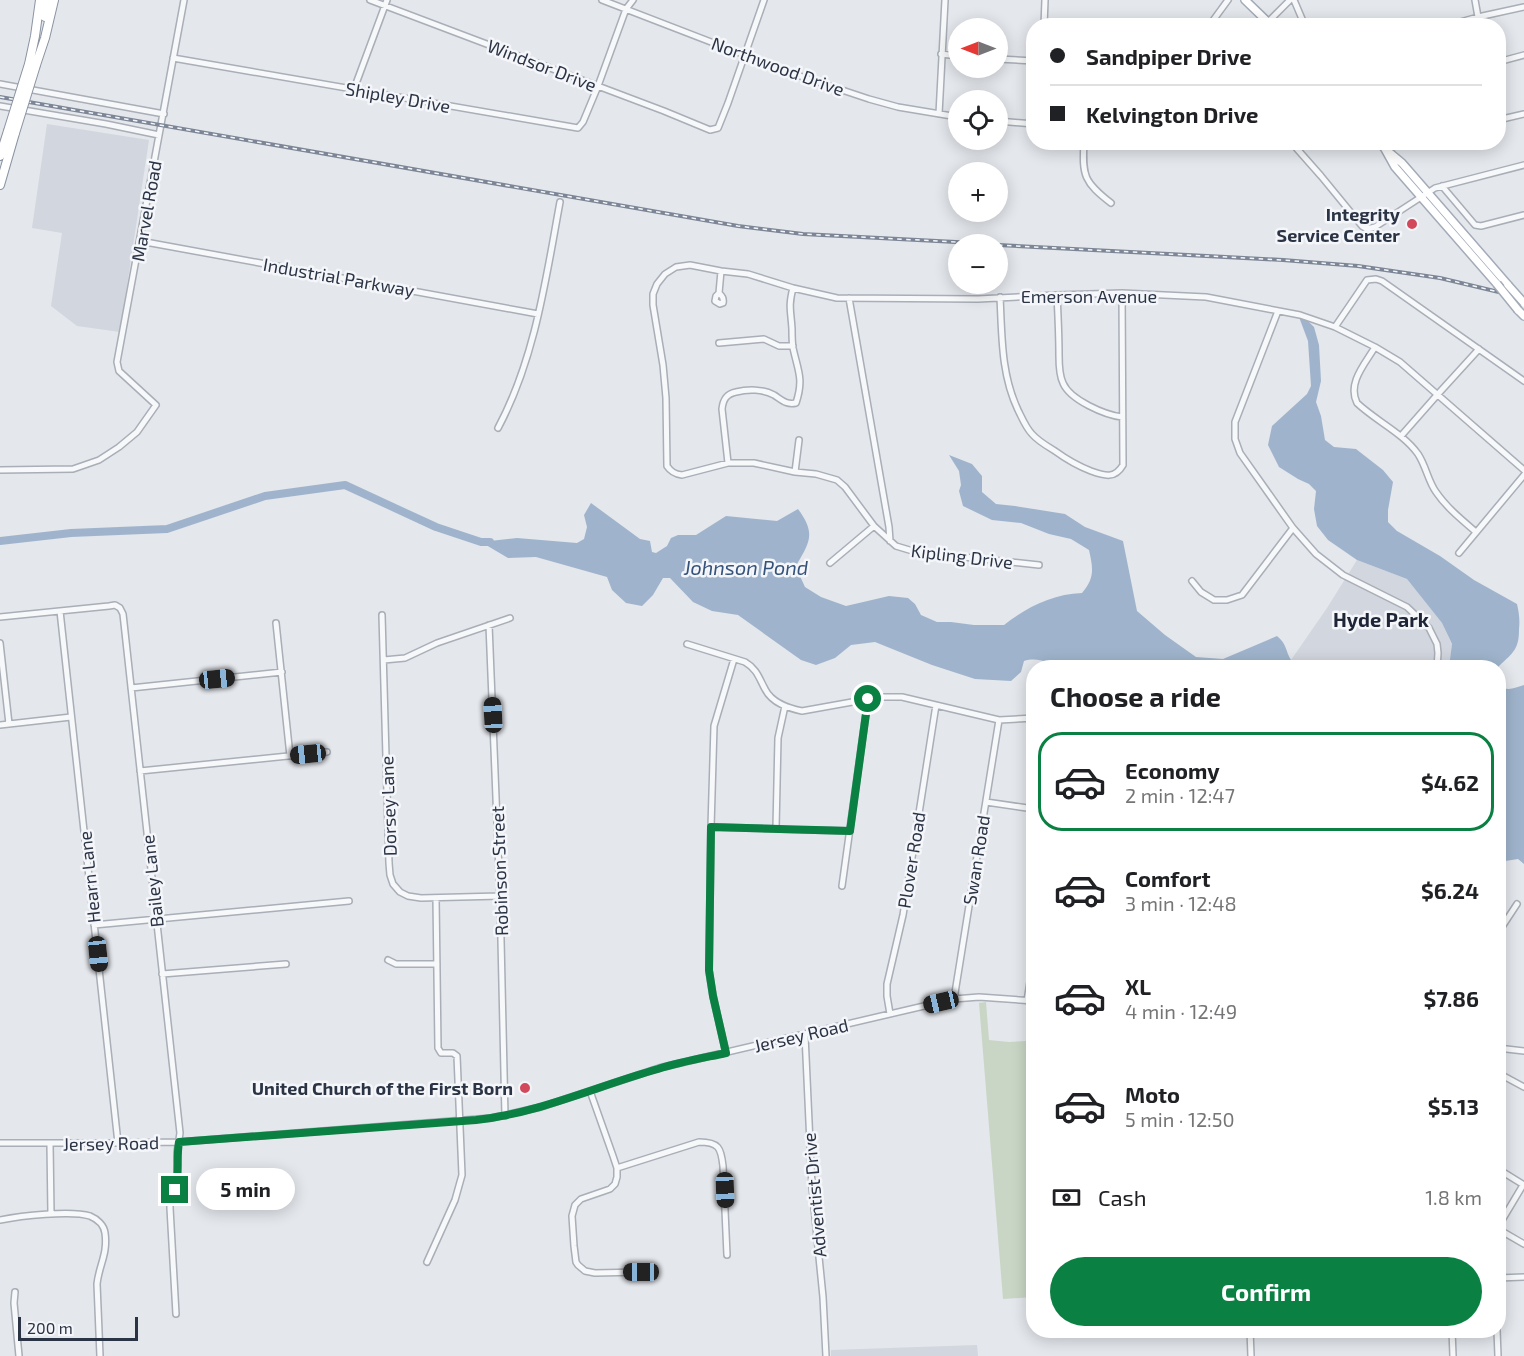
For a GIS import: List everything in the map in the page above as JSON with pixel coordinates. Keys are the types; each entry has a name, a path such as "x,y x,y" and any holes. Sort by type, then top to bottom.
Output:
{"highway":[{"path":"32,64 35,0"},
{"path":"32,64 40,0"},
{"path":"0,185 12,132 45,23 47,0"},
{"path":"32,64 45,38 54,0"},
{"path":"0,156 12,132"}],"main road":[{"path":"1245,0 1264,18"},
{"path":"1387,150 1402,163 1521,313"},
{"path":"1425,194 1524,303"}],"street":[{"name":"Marvel Road","path":"0,470 73,469 99,460 137,432 156,405 119,371 117,362 184,0"},
{"name":"Windsor Drive","path":"370,0 386,3 714,130 718,128 745,54"},
{"name":"Northwood Drive","path":"602,0 794,74 898,107 948,115"},
{"name":"Shipley Drive","path":"173,58 573,128 580,126 583,122 626,9 633,0"},
{"path":"745,54 764,0"},
{"path":"939,114 945,0"},
{"path":"1045,18 1046,0"},
{"path":"1215,18 1228,0"},
{"path":"1276,18 1292,0 1301,18"},
{"path":"1475,0 1478,17"},
{"path":"354,89 386,3"},
{"path":"1474,18 1524,8"},
{"path":"941,54 948,55"},
{"path":"1506,60 1524,56"},
{"path":"1008,59 1026,60"},
{"path":"0,84 164,114"},
{"path":"0,106 159,135"},
{"path":"1506,118 1524,114"},
{"path":"1008,122 1026,123"},
{"path":"1084,150 1083,164 1087,180 1111,203"},
{"path":"1298,150 1362,226 1367,229 1375,227 1425,194 1442,186 1524,165"},
{"path":"1442,186 1475,225 1481,226 1524,215"},
{"path":"498,428 509,407 538,314 560,202"},
{"name":"Industrial Parkway","path":"140,241 538,314"},
{"name":"Emerson Avenue","path":"669,469 667,466 663,364 653,294 665,274 675,267 690,265 748,274 793,288 837,298 978,299 1122,293 1206,297 1300,315 1335,327 1400,362 1524,470"},
{"path":"719,293 721,271"},
{"path":"1335,327 1367,280 1376,279 1524,381"},
{"path":"728,463 722,410 727,396 741,390 755,390 774,395 790,404 796,403 800,390 800,373 793,346 789,304 793,288"},
{"path":"1000,297 1003,364 1006,380 1019,413 1033,434 1060,455 1084,468 1112,475 1119,472 1123,465 1122,293"},
{"path":"1057,295 1059,363 1062,383 1072,394 1093,408 1112,416 1122,417"},
{"path":"849,298 890,541"},
{"path":"1278,311 1238,413 1234,430 1240,453 1293,528 1316,554 1343,575 1407,607 1429,628 1437,644 1438,660"},
{"path":"719,343 764,339 779,346 793,346"},
{"path":"1375,347 1354,384 1355,398 1363,408 1401,436 1419,455 1436,492 1448,508 1476,532"},
{"path":"1401,436 1479,349"},
{"path":"795,472 799,440"},
{"name":"Kipling Drive","path":"669,469 682,475 728,463 754,463 816,474 837,480 845,487 874,526 896,546 916,552 1039,565"},
{"path":"1459,553 1524,475"},
{"path":"831,563 874,526"},
{"path":"1192,581 1201,592 1214,600 1227,600 1242,595 1293,528"},
{"name":"Bailey Lane","path":"60,611 115,606 122,611 180,1133 177,1152 177,1183 170,1198 176,1314"},
{"path":"0,617 60,611"},
{"name":"Hearn Lane","path":"60,611 118,1143"},
{"name":"Dorsey Lane","path":"382,615 390,875 396,888 415,898 500,896"},
{"path":"384,660 405,658 431,646 510,618"},
{"path":"276,623 290,756"},
{"name":"Robinson Street","path":"489,625 500,896 505,1116"},
{"path":"0,643 9,724"},
{"path":"687,644 745,662 755,670 774,700 802,711 880,697 902,697 999,720 1026,718"},
{"path":"726,1053 709,970 711,827 714,726 734,659"},
{"path":"131,688 282,672"},
{"path":"842,886 868,699"},
{"name":"Plover Road","path":"890,1014 886,996 888,977 903,915 936,705"},
{"path":"776,828 778,738 785,706"},
{"path":"0,725 71,717"},
{"name":"Swan Road","path":"954,999 999,720"},
{"path":"140,771 327,752"},
{"path":"986,802 1026,808"},
{"path":"711,827 850,831"},
{"path":"427,1262 455,1200 462,1168 457,1056 453,1053 441,1053 438,1048 436,898"},
{"path":"94,925 349,901"},
{"path":"1506,921 1517,904"},
{"path":"388,960 396,964 436,964"},
{"path":"162,974 286,964"},
{"name":"Jersey Road","path":"0,1143 179,1142 505,1116 541,1107 659,1068 954,999 979,997 1026,1001"},
{"name":"Adventist Drive","path":"805,1035 811,1170 826,1356"},
{"path":"1506,1049 1524,1051"},
{"path":"1506,1077 1524,1087"},
{"path":"590,1091 617,1168 617,1177 612,1187 603,1193 581,1199 573,1209 576,1262 582,1269 590,1272 641,1272"},
{"path":"50,1143 51,1214"},
{"path":"617,1168 699,1143 712,1143 716,1146 720,1150 723,1166 727,1255"},
{"path":"1506,1175 1524,1185 1506,1215"},
{"path":"0,1220 51,1214 75,1214 89,1216 104,1227 105,1252 97,1284 100,1356"},
{"path":"1506,1233 1524,1244"},
{"path":"1506,1278 1524,1277"},
{"path":"15,1292 18,1356"},
{"path":"1250,1338 1251,1356"},
{"path":"1452,1338 1453,1356"},
{"path":"1497,1338 1498,1356"}],"shaded area":[{"path":"47,124 149,140 120,332 77,326 51,306 62,233 32,228"},
{"path":"1357,560 1407,579 1442,623 1452,645 1450,660 1291,660"},
{"path":"977,1345 978,1356 831,1356 831,1350"}],"green space":[{"path":"986,1002 989,1040 1026,1041 1026,1297 1003,1299 979,1003"}],"water":[{"path":"1299,317 1305,318 1314,327 1319,345 1321,381 1316,402 1325,440 1334,447 1356,449 1383,470 1393,482 1388,522 1397,531 1440,556 1474,580 1517,604 1519,620 1517,646 1505,660 1450,660 1452,644 1442,623 1407,579 1357,560 1328,540 1317,526 1314,509 1316,491 1309,484 1279,467 1268,445 1272,426 1307,394 1311,386 1308,341"},
{"name":"Johnson Pond","path":"949,455 972,464 982,476 982,492 996,504 1065,514 1085,527 1123,541 1137,611 1196,657 1223,659 1277,636 1284,644 1291,660 1026,660 1021,672 1011,681 975,679 875,642 851,645 835,658 816,665 801,660 738,615 712,611 693,602 670,578 663,578 653,595 642,606 626,603 612,590 607,577 536,557 508,558 481,542 517,538 577,543 584,539 587,527 584,515 591,503 640,539 650,541 652,552 656,553 667,546 671,538 678,535 696,535 726,516 777,521 798,509 809,530 808,543 797,564 805,587 821,597 846,606 889,596 908,598 915,604 921,615 937,622 1004,625 1041,603 1061,596 1082,593 1092,573 1089,550 1071,539 1049,534 1021,523 992,520 963,506 959,491 961,485 959,471"},
{"path":"1524,685 1524,864 1518,859 1506,861 1506,688"}],"waterway":[{"path":"0,541 71,533 167,529 265,496 345,485 436,527 481,542 490,542"}],"railway":[{"path":"0,97 738,226 803,234 948,242"},
{"path":"1008,246 1358,266 1440,278 1524,298"}],"place":[{"name":"Integrity Service Center","path":"1412,224"},
{"name":"United Church of the First Born","path":"525,1088"}],"district":[{"name":"Hyde Park","path":"1381,619"}],"route":[{"path":"175,1190 179,1142 505,1116 541,1107 659,1068 726,1053 709,970 711,827 850,831 868,699"}]}
